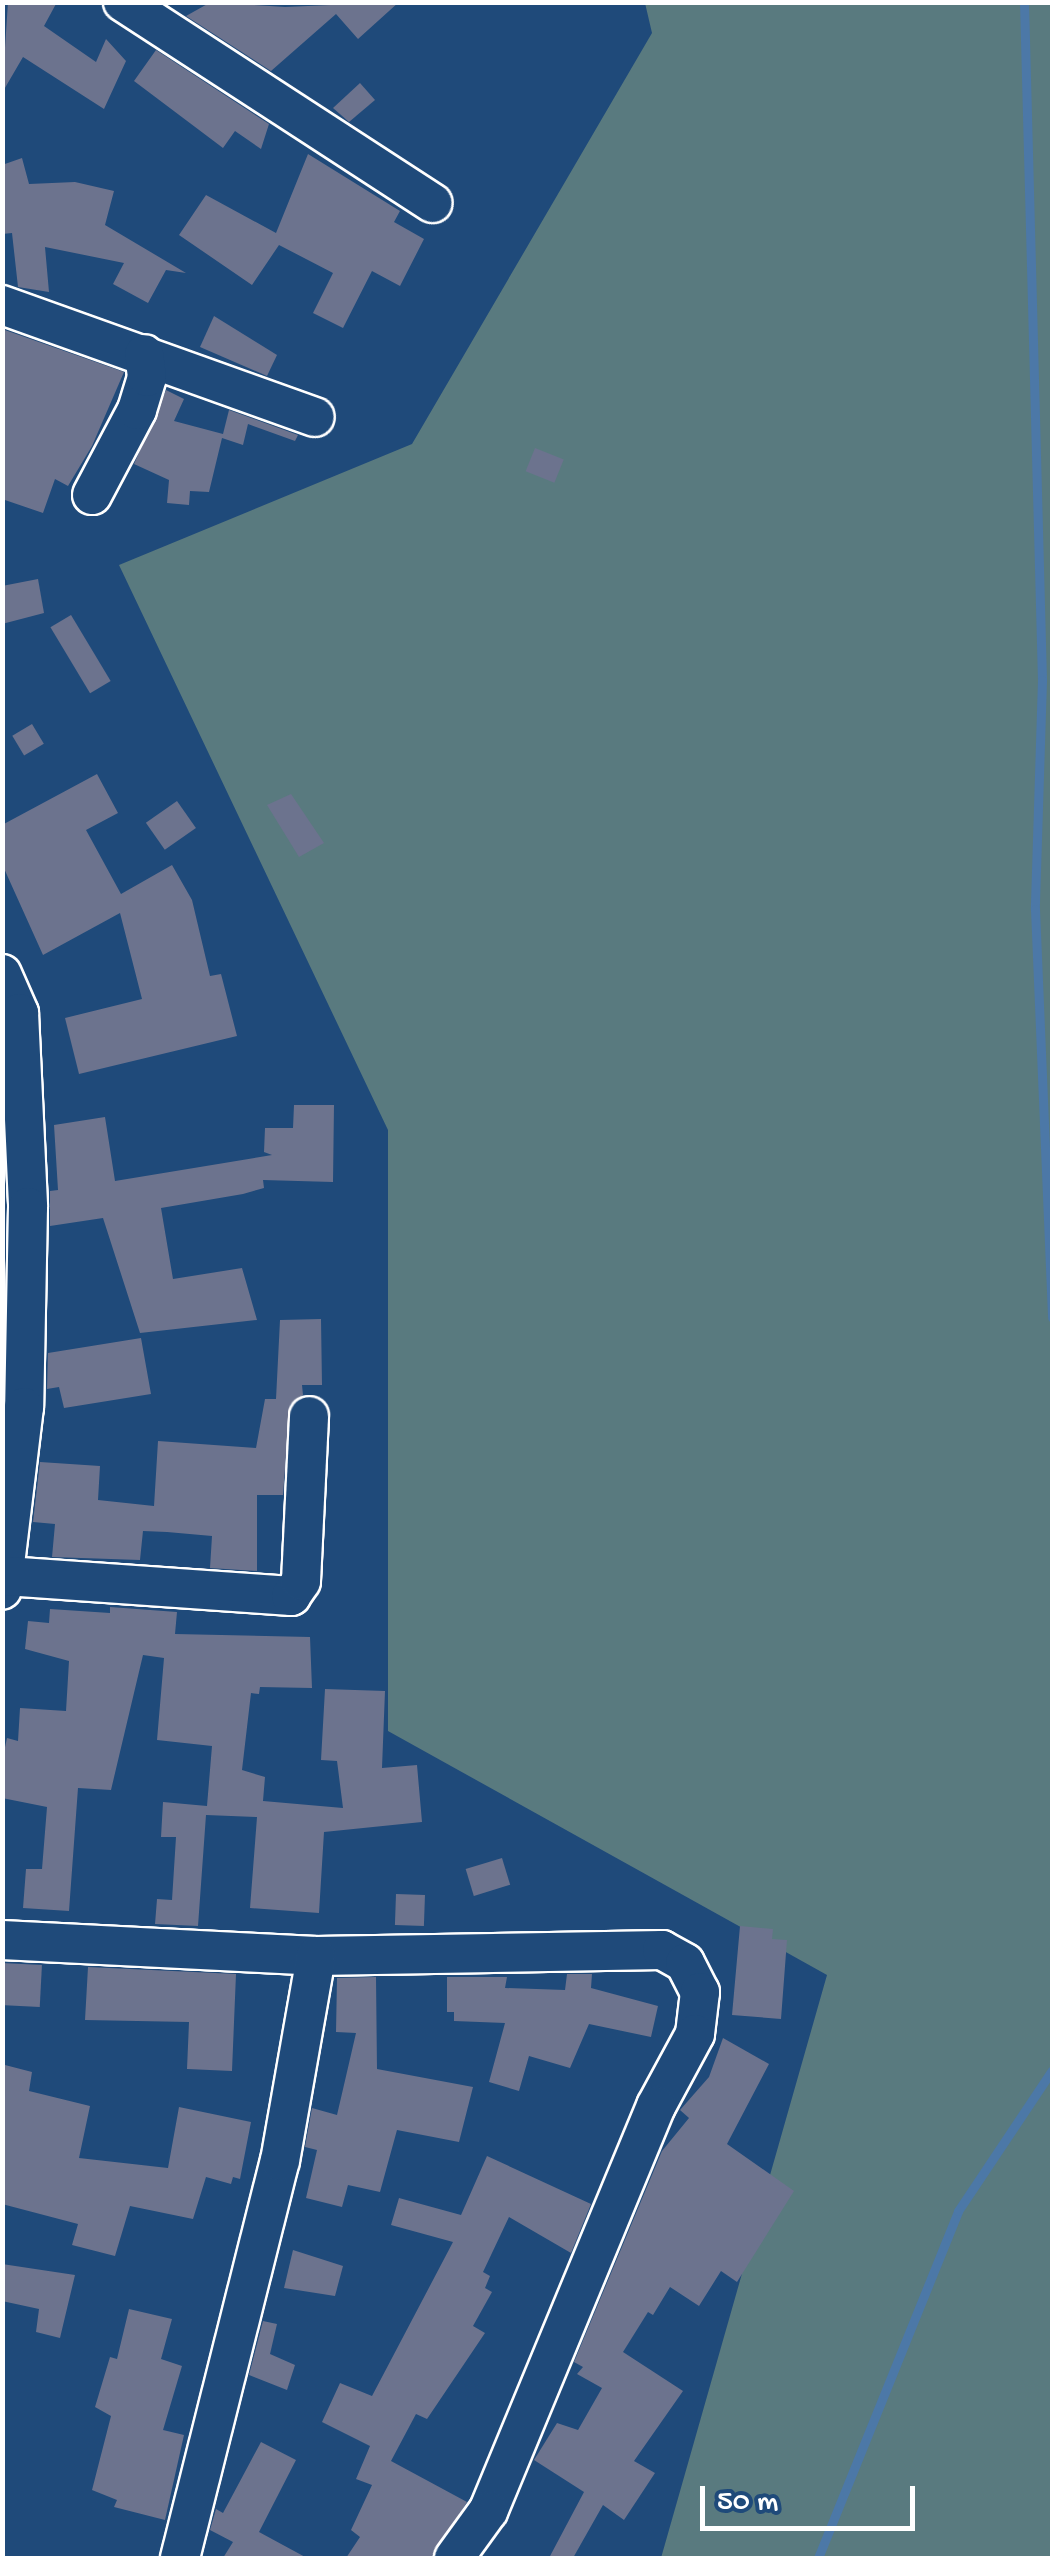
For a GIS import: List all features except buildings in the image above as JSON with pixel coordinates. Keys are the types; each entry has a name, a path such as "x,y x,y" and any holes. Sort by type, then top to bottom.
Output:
{"street":[{"path":"123,2 432,203"},
{"path":"2,305 315,418"},
{"path":"92,495 137,410 146,377 144,354"},
{"path":"2,974 11,1015 28,1207 24,1407 4,1583 291,1596 301,1581 309,1416"},
{"path":"2,1940 316,1956 662,1950 685,1962 700,1992 695,2034 656,2106 488,2511 454,2558"},
{"path":"180,2558 280,2162 316,1956"}],"green space":[{"path":"645,3 1052,3 1052,2558 661,2558 827,1975 388,1731 388,1130 119,565 412,444 652,33"}],"waterway":[{"path":"1024,2 1042,680 1035,909 1052,1318"},
{"path":"818,2558 958,2211 1052,2070"}]}
